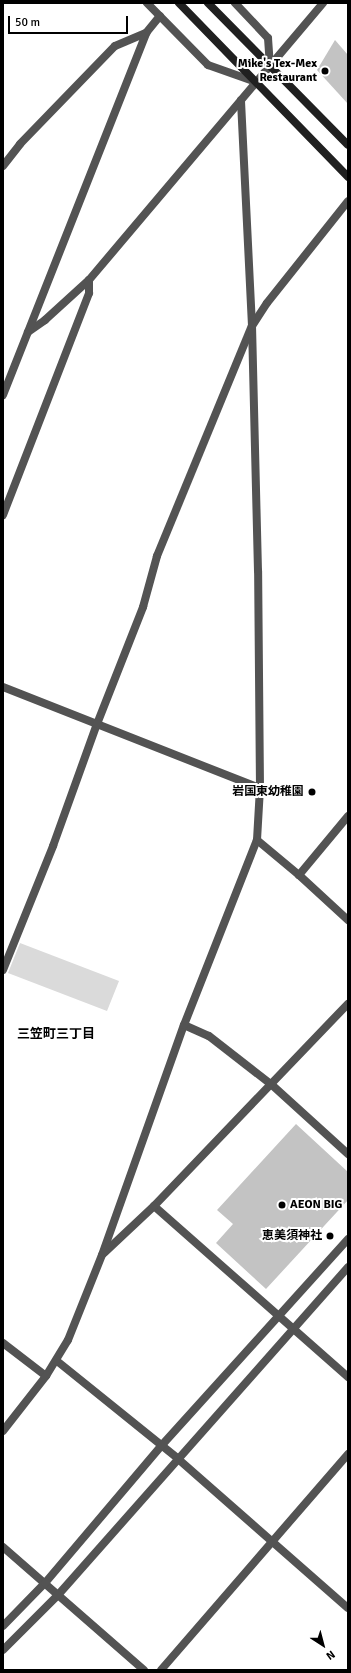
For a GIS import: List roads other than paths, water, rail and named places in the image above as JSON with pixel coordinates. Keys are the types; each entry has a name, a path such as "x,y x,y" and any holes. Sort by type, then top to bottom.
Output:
{"main road":[{"path":"178,3 348,177"},
{"path":"208,3 348,145"}],"street":[{"path":"147,3 208,65 256,82"},
{"path":"28,332 45,320 89,280 323,3"},
{"path":"239,5 268,38 270,65"},
{"path":"3,395 146,32 160,16"},
{"path":"3,166 20,144 115,46 146,32"},
{"path":"3,1432 57,1361 68,1340 102,1255 184,1025 257,840 260,788 258,571 252,326 241,100"},
{"path":"3,970 53,846 97,724 143,607 157,556 252,326 267,303 348,201"},
{"path":"3,516 89,293 89,280"},
{"path":"3,687 260,788"},
{"path":"299,875 348,816"},
{"path":"257,840 299,875 348,920"},
{"path":"102,1255 154,1206 272,1085 348,1004"},
{"path":"184,1025 209,1036 272,1085 348,1154"},
{"path":"154,1206 348,1377"},
{"path":"3,1626 45,1583 162,1445 278,1314 348,1239"},
{"path":"3,1650 58,1595 177,1458 348,1267"},
{"path":"3,1343 46,1376"},
{"path":"57,1361 162,1445 348,1608"},
{"path":"161,1670 348,1454"},
{"path":"3,1546 144,1670"}],"place":[{"name":"Mike's Tex-Mex Restaurant","path":"325,71"},
{"name":"岩国東幼稚園","path":"312,792"},
{"name":"AEON BIG","path":"282,1205"},
{"name":"恵美須神社","path":"330,1236"}],"district":[{"name":"三笠町三丁目","path":"56,1034"}]}
